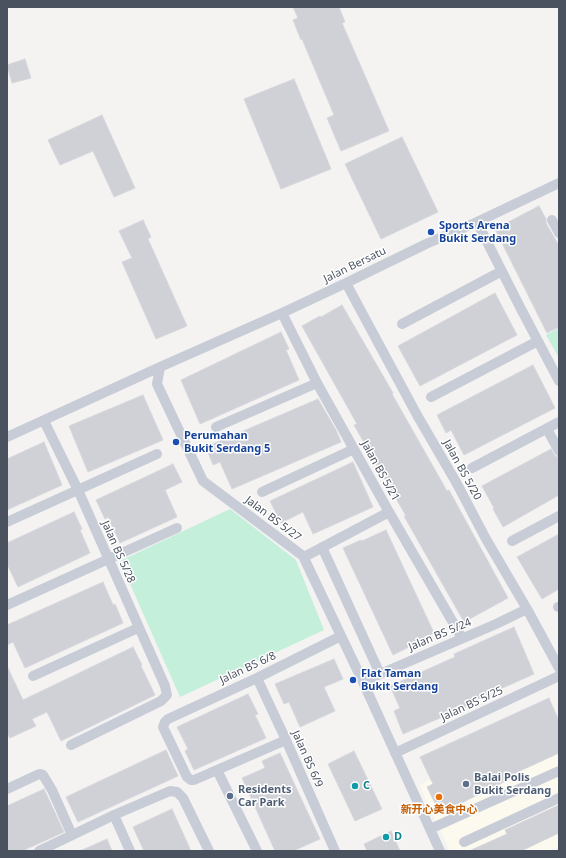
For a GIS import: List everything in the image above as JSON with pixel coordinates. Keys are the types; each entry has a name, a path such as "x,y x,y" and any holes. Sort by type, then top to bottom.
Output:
{"street":[{"name":"Jalan Bersatu","path":"160,367 282,313 426,244 478,222 559,183"},
{"path":"552,220 559,233"},
{"path":"478,222 559,381"},
{"path":"402,324 502,271"},
{"name":"Jalan BS 5/20","path":"346,283 559,668"},
{"name":"Jalan BS 5/21","path":"282,313 317,383 462,638"},
{"path":"431,397 538,341"},
{"path":"7,437 160,367"},
{"name":"Jalan BS 5/27","path":"160,367 157,384 203,481 304,557 342,636 440,851"},
{"path":"216,427 317,383"},
{"name":"Jalan BS 5/28","path":"44,421 78,490 109,559 138,628 165,686 167,695 161,701 71,745"},
{"path":"472,468 559,422"},
{"path":"547,429 559,451"},
{"path":"262,492 354,449"},
{"path":"7,522 157,454"},
{"path":"304,557 389,512"},
{"path":"512,541 559,516"},
{"path":"7,605 178,528"},
{"path":"322,547 380,674"},
{"name":"Jalan BS 5/24","path":"363,682 447,646 527,609"},
{"path":"33,676 138,628"},
{"name":"Jalan BS 6/8","path":"217,770 194,780 187,777 163,727 165,722 168,719 342,636"},
{"name":"Jalan BS 5/25","path":"395,753 559,676"},
{"name":"Jalan BS 6/9","path":"256,678 286,740 335,851"},
{"path":"257,851 217,770 286,740"},
{"path":"430,829 559,771"},
{"path":"7,789 37,775 43,775 52,790 72,835"},
{"path":"42,850 114,815 170,791 177,792 183,798 209,851"},
{"path":"464,842 559,798"},
{"path":"114,815 130,851"}],"shaded area":[{"path":"559,718 559,846 549,851 450,851 419,785"}],"green space":[{"path":"559,328 559,358 546,335"},
{"path":"230,509 296,560 324,630 180,697 120,561"}],"building":[{"path":"293,7 339,7 345,22 342,23 389,131 341,151 327,118 334,115 293,20 298,18"},
{"path":"25,59 31,78 12,83 7,65"},
{"path":"294,79 331,169 281,189 244,99"},
{"path":"102,115 135,188 114,197 93,151 60,165 48,140"},
{"path":"402,137 438,212 381,239 345,164"},
{"path":"539,206 546,219 546,223 559,246 559,327 547,333 495,229"},
{"path":"143,220 151,237 148,239 187,326 156,339 122,262 132,258 119,231"},
{"path":"495,293 517,335 420,386 398,346"},
{"path":"342,305 447,491 449,490 508,598 464,622 354,425 357,424 302,326"},
{"path":"281,332 289,349 286,350 299,380 200,424 181,380"},
{"path":"533,365 555,408 464,455 451,430 446,433 437,415"},
{"path":"143,395 163,440 88,472 69,426"},
{"path":"318,399 336,430 341,442 232,489 220,462 213,465 206,447"},
{"path":"44,442 62,485 7,510 7,459"},
{"path":"551,449 555,456 559,457 559,495 503,527 482,486"},
{"path":"353,462 373,507 313,534 303,512 281,523 270,501"},
{"path":"173,464 182,482 165,490 177,517 120,543 108,517 105,519 96,500"},
{"path":"74,512 82,529 80,530 90,553 18,587 7,564 7,543"},
{"path":"386,530 434,633 410,644 411,646 393,655 343,548"},
{"path":"559,534 559,589 542,599 517,557"},
{"path":"103,582 123,623 25,668 13,642 7,645 7,625"},
{"path":"514,627 534,674 469,703 470,705 403,734 394,711 400,708 390,686 455,657 454,654"},
{"path":"133,647 155,695 61,741 47,712 32,719 36,726 10,738 7,733 7,666 23,700"},
{"path":"334,659 343,679 324,687 335,711 300,727 289,702 284,704 275,684"},
{"path":"248,694 258,714 255,715 266,738 194,770 185,751 188,749 177,727"},
{"path":"549,698 559,721 559,753 509,776 510,779 445,811 437,807 427,787 433,784 420,757"},
{"path":"166,750 178,776 78,822 66,797"},
{"name":"C","path":"354,751 382,809 355,821 328,764"},
{"path":"280,753 320,839 293,851 275,851 242,778 265,768 262,761"},
{"path":"44,789 64,832 22,851 7,851 7,806"},
{"path":"559,805 559,833 521,851 469,851 507,834 505,830"},
{"path":"172,809 191,851 144,851 133,827"},
{"name":"D","path":"391,831 400,851 367,851 364,844"},
{"path":"107,839 112,851 80,851"}],"place":[{"name":"Sports Arena Bukit Serdang","path":"431,232"},
{"name":"Perumahan Bukit Serdang 5","path":"176,442"},
{"name":"Flat Taman Bukit Serdang","path":"353,680"},
{"name":"Balai Polis Bukit Serdang","path":"466,784"},
{"name":"C","path":"355,786"},
{"name":"Residents Car Park","path":"230,796"},
{"name":"新开心美食中心","path":"439,797"},
{"name":"D","path":"386,837"}]}
